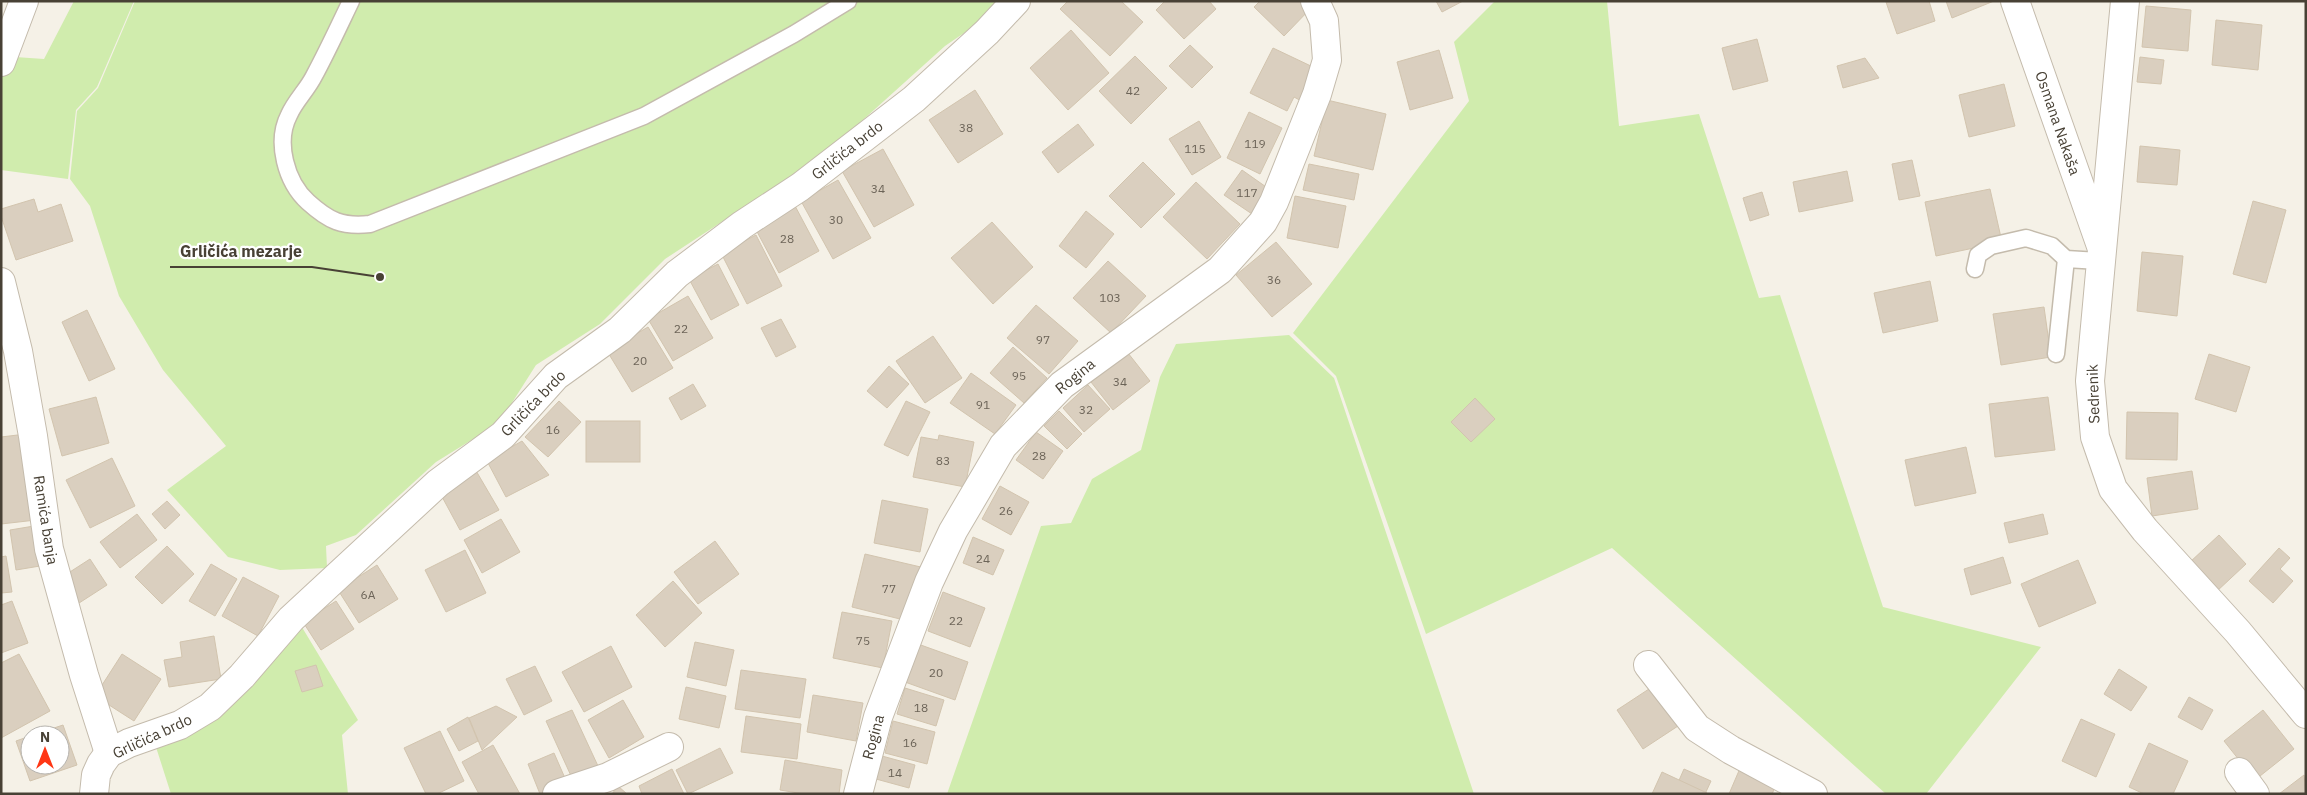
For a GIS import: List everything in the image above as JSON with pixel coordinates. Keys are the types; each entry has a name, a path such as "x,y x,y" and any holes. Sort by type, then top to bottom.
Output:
{"street":[{"path":"1,62 24,1"},
{"name":"Grličića brdo","path":"94,794 96,775 101,764 109,754 129,743 180,725 210,707 225,694 291,619 438,483 503,435 556,376 620,330 676,274 742,225 800,187 914,99 987,32 1016,1"},
{"name":"Rogina","path":"858,794 878,717 929,582 953,531 1003,446 1062,385 1220,270 1263,222 1274,202 1317,94 1326,60 1324,21 1315,1"},
{"name":"Osmana Nakaša","path":"2015,1 2100,253"},
{"name":"Sedrenik","path":"2125,1 2100,253 2090,380 2095,437 2113,489 2145,530 2238,632 2306,714"},
{"name":"Ramića banja","path":"1,282 18,351 34,436 49,549 84,675 109,754"},
{"path":"1648,665 1698,728 1730,750 1813,794"},
{"path":"557,794 608,777 669,747"},
{"path":"2239,772 2255,794"}],"lane":[{"path":"351,1 313,78 289,114 283,129 283,144 285,162 292,180 304,198 319,212 336,222 351,226 370,224 644,116 794,34 848,1"},
{"path":"1975,270 1978,255 1991,246 2026,238 2052,246 2066,258 2100,253"},
{"path":"2056,354 2066,258"}],"green space":[{"path":"74,1 134,1 97,87 76,110 68,179 1,170 1,56 44,59"},
{"path":"135,1 999,1 983,20 945,46 824,155 665,259 600,324 536,365 499,423 436,462 356,535 326,546 327,568 280,570 228,557 167,490 226,446 163,370 119,296 90,206 70,179 77,111 98,88"},
{"path":"1495,1 1607,1 1619,126 1699,114 1759,298 1780,295 1883,607 2041,647 1926,794 1886,794 1612,548 1426,634 1336,376 1293,333 1469,101 1454,42"},
{"path":"1289,335 1334,378 1474,794 947,794 1041,526 1071,523 1092,479 1141,450 1160,377 1176,344"},
{"path":"297,619 358,720 342,735 348,794 171,794 155,744"}],"building":[{"path":"1068,1 1121,1 1143,22 1110,56 1060,9"},
{"path":"1165,1 1209,1 1216,9 1184,39 1156,10"},
{"path":"1260,1 1308,1 1313,6 1284,36 1254,7"},
{"path":"1436,1 1463,1 1442,12"},
{"path":"1929,1 1935,21 1897,34 1886,2"},
{"path":"1946,1 1994,1 1952,18"},
{"path":"2146,6 2191,10 2188,51 2142,47"},
{"path":"2216,20 2262,25 2258,70 2212,65"},
{"path":"1071,30 1109,73 1068,110 1030,68"},
{"path":"1757,39 1768,81 1733,90 1722,48"},
{"path":"1190,45 1213,67 1192,88 1169,66"},
{"path":"1273,48 1313,67 1306,81 1313,85 1305,103 1294,97 1287,111 1250,93"},
{"path":"1439,50 1453,98 1410,110 1397,62"},
{"path":"1135,56 1167,88 1131,124 1099,91"},
{"path":"2140,57 2164,60 2161,84 2137,82"},
{"path":"1865,58 1879,78 1843,88 1837,66"},
{"path":"2004,84 2015,126 1969,137 1959,95"},
{"path":"975,90 1003,134 958,163 929,120"},
{"path":"1327,100 1386,114 1373,170 1314,156"},
{"path":"1249,112 1282,128 1260,174 1227,158"},
{"path":"1199,121 1221,157 1192,175 1169,139"},
{"path":"1078,124 1094,145 1058,173 1042,152"},
{"path":"2140,146 2180,150 2177,185 2137,182"},
{"path":"883,149 914,205 874,227 842,171"},
{"path":"1912,160 1920,196 1899,200 1892,164"},
{"path":"1143,162 1175,194 1141,228 1109,196"},
{"path":"1309,164 1359,174 1354,200 1303,190"},
{"path":"1242,170 1269,189 1252,214 1224,195"},
{"path":"1847,171 1853,201 1799,212 1793,182"},
{"path":"838,180 871,238 833,259 801,201"},
{"path":"1196,182 1240,224 1207,259 1163,217"},
{"path":"1990,189 2002,242 1936,256 1925,202"},
{"path":"1762,192 1769,215 1750,221 1743,198"},
{"path":"1295,196 1346,206 1338,248 1287,238"},
{"path":"34,199 38,212 61,204 73,241 16,260 1,216 1,209"},
{"path":"2253,201 2286,210 2266,283 2233,274"},
{"path":"794,204 819,251 779,273 754,226"},
{"path":"1086,211 1114,234 1086,268 1059,246"},
{"path":"992,222 1033,267 993,304 951,258"},
{"path":"756,235 782,286 747,304 721,253"},
{"path":"1276,242 1312,284 1272,317 1236,275"},
{"path":"2142,252 2183,256 2177,316 2137,311"},
{"path":"1108,261 1146,296 1111,333 1073,298"},
{"path":"718,264 739,305 711,320 689,279"},
{"path":"1930,281 1938,321 1883,333 1874,293"},
{"path":"688,296 713,338 673,361 648,319"},
{"path":"1036,305 1078,341 1049,374 1007,338"},
{"path":"2044,307 2051,357 2001,365 1993,314"},
{"path":"87,310 115,369 89,381 62,322"},
{"path":"781,319 796,347 776,357 761,328"},
{"path":"648,327 673,368 632,392 607,351"},
{"path":"933,336 962,378 925,403 896,361"},
{"path":"1013,347 1047,378 1024,403 990,373"},
{"path":"1128,353 1150,381 1113,410 1091,382"},
{"path":"2209,354 2250,367 2236,412 2195,399"},
{"path":"889,366 909,384 887,408 867,391"},
{"path":"971,373 1016,405 995,434 950,403"},
{"path":"693,384 706,406 681,420 669,398"},
{"path":"1088,385 1110,409 1084,432 1063,408"},
{"path":"96,397 109,443 62,456 49,409"},
{"path":"2048,397 2055,450 1995,457 1989,404"},
{"path":"1475,398 1495,419 1471,442 1451,422"},
{"path":"559,401 581,422 548,457 525,437"},
{"path":"906,401 930,412 908,456 884,445"},
{"path":"1059,411 1082,434 1067,449 1044,426"},
{"path":"2127,412 2178,413 2177,460 2126,459"},
{"path":"586,421 640,421 640,462 586,462"},
{"path":"1036,432 1063,451 1043,479 1016,460"},
{"path":"26,434 36,520 1,524 1,437"},
{"path":"939,435 974,442 965,487 913,477 921,437 938,440"},
{"path":"522,441 549,475 506,497 487,461"},
{"path":"1966,447 1976,493 1915,506 1905,460"},
{"path":"112,458 135,506 90,528 66,480"},
{"path":"475,469 499,510 460,530 440,493"},
{"path":"2192,471 2198,509 2152,516 2147,478"},
{"path":"1000,486 1029,502 1011,535 982,519"},
{"path":"882,500 928,509 920,552 874,543"},
{"path":"167,501 180,515 165,529 152,514"},
{"path":"137,514 157,540 120,568 100,542"},
{"path":"2043,514 2048,534 2009,543 2004,523"},
{"path":"501,519 520,552 482,573 464,540"},
{"path":"34,526 40,566 16,570 10,530"},
{"path":"2219,535 2246,564 2216,592 2189,563"},
{"path":"973,537 1004,550 993,575 963,563"},
{"path":"715,541 739,574 698,604 674,572"},
{"path":"167,546 194,574 162,604 135,577"},
{"path":"2279,548 2290,558 2280,569 2293,581 2273,603 2249,581"},
{"path":"465,550 486,593 446,612 425,570"},
{"path":"865,554 925,568 912,622 852,607"},
{"path":"6,556 12,592 1,593 1,557"},
{"path":"2003,557 2011,583 1971,595 1964,569"},
{"path":"90,559 107,585 76,605 59,579"},
{"path":"2078,560 2096,603 2039,627 2021,584"},
{"path":"211,564 237,579 215,616 189,601"},
{"path":"377,565 398,599 359,623 338,590"},
{"path":"243,577 279,596 258,636 222,616"},
{"path":"673,581 702,613 665,647 636,615"},
{"path":"943,592 985,608 970,647 928,631"},
{"path":"12,601 28,643 1,653 1,605"},
{"path":"336,601 354,629 321,650 303,622"},
{"path":"842,612 892,621 883,668 833,658"},
{"path":"214,636 221,679 169,687 164,660 182,657 180,642"},
{"path":"695,642 734,650 726,686 687,677"},
{"path":"918,644 968,662 955,700 905,682"},
{"path":"611,646 632,687 584,712 562,672"},
{"path":"19,654 50,711 25,725 20,725 20,728 1,738 1,663"},
{"path":"122,654 161,679 134,721 95,696"},
{"path":"316,665 323,686 302,692 295,671"},
{"path":"535,666 552,701 524,715 506,679"},
{"path":"2119,669 2147,687 2131,711 2104,694"},
{"path":"741,670 806,679 800,718 735,709"},
{"path":"686,687 726,696 719,728 679,719"},
{"path":"1652,687 1678,726 1643,749 1617,710"},
{"path":"905,688 944,700 936,726 897,714"},
{"path":"813,695 863,703 856,741 807,732"},
{"path":"2189,697 2213,710 2202,730 2178,717"},
{"path":"623,700 644,737 609,758 588,720"},
{"path":"496,706 517,717 482,750 469,718"},
{"path":"572,710 598,766 572,778 546,721"},
{"path":"2263,710 2294,749 2255,780 2224,741"},
{"path":"746,716 801,724 797,759 741,752"},
{"path":"468,717 478,741 459,751 447,729"},
{"path":"2081,719 2115,734 2096,777 2062,761"},
{"path":"893,721 935,732 927,764 885,753"},
{"path":"440,731 464,781 437,794 426,794 404,748"},
{"path":"20,740 20,752 16,741"},
{"path":"2149,743 2188,761 2173,794 2144,794 2129,787"},
{"path":"70,745 77,765 70,767"},
{"path":"493,745 520,794 479,794 462,762"},
{"path":"720,748 733,773 688,794 676,770"},
{"path":"554,753 568,785 548,794 540,794 528,764"},
{"path":"882,756 915,765 909,788 876,779"},
{"path":"785,760 842,770 839,794 804,794 780,790"},
{"path":"1741,766 1778,781 1772,794 1729,794"},
{"path":"672,769 684,794 642,794 639,786"},
{"path":"1684,769 1711,781 1705,794 1673,794"},
{"path":"1662,772 1707,793 1652,794"},
{"path":"28,775 48,775 30,781"},
{"path":"2304,775 2306,794 2279,794"},
{"path":"618,786 627,794 612,794"}],"place":[{"name":"Grličića mezarje","path":"380,277"}]}
